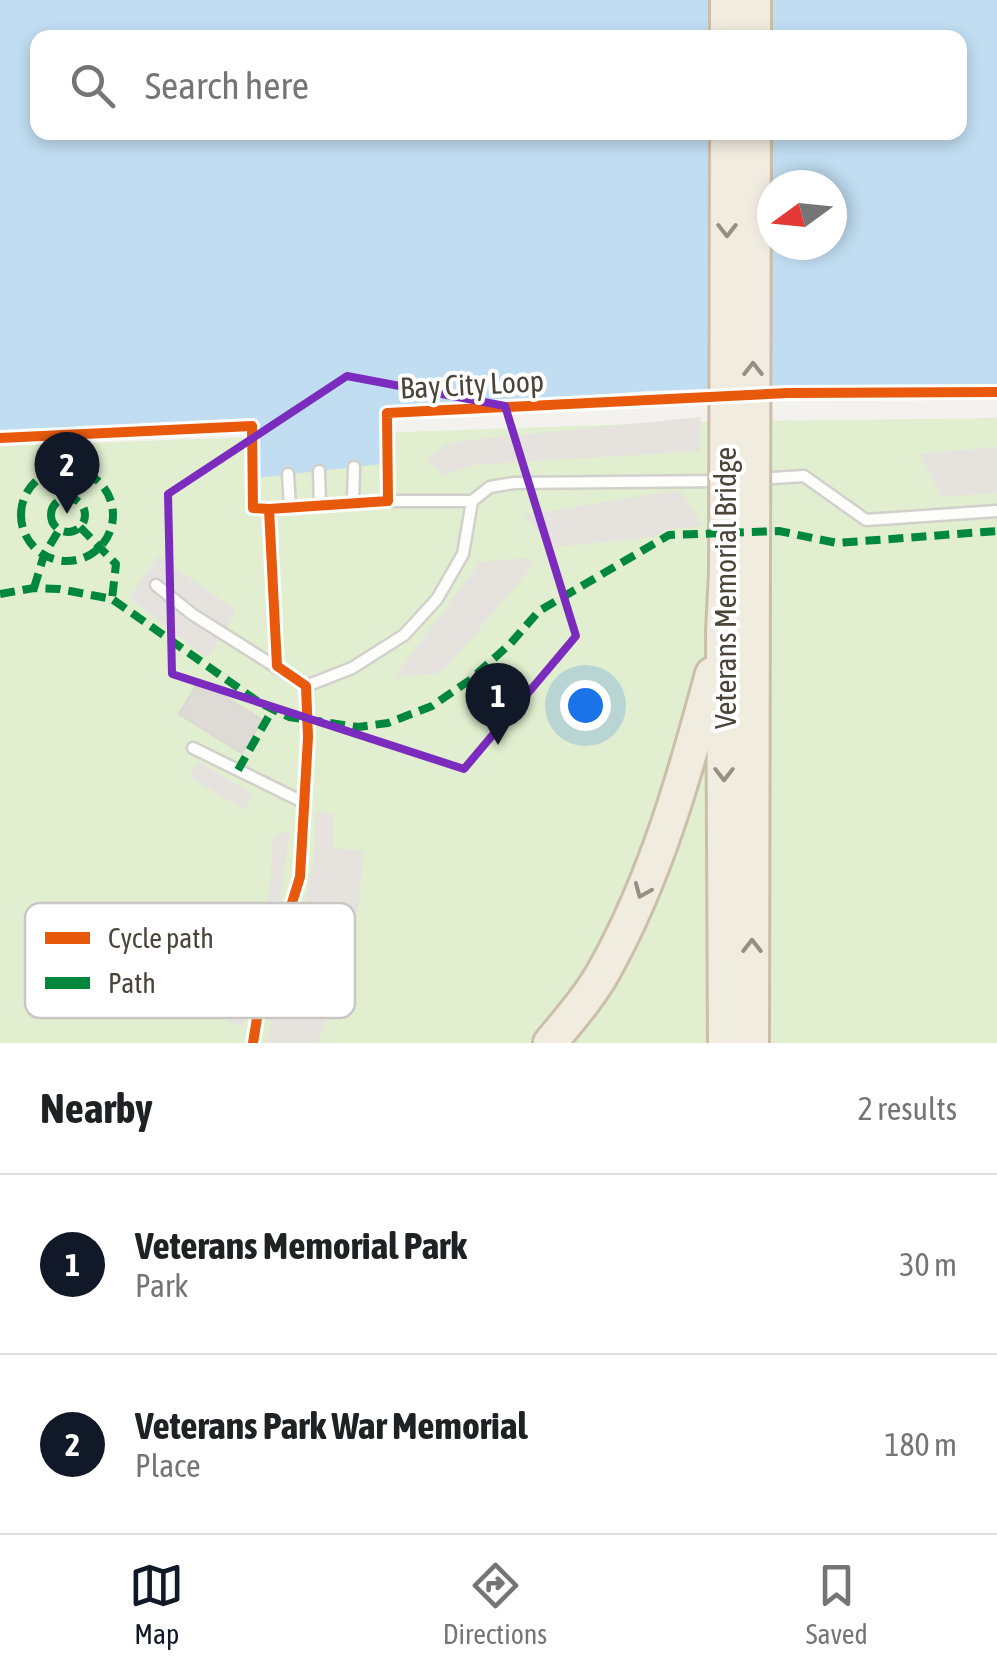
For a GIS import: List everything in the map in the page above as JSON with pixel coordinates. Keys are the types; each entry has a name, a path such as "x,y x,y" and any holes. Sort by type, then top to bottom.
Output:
{"highway":[{"path":"727,30 728,0"},
{"path":"754,0 754,30"},
{"name":"Veterans Memorial Bridge","path":"727,140 752,1043"},
{"name":"Veterans Memorial Bridge","path":"726,1043 723,631 739,572 754,140"},
{"path":"550,1043 604,972 641,894 676,802 723,631"}],"lane":[{"path":"353,503 354,467"},
{"path":"319,471 320,505"},
{"path":"288,474 290,507"},
{"path":"277,666 269,508 472,500 490,487 514,482 670,484 804,476 866,520 997,511"},
{"path":"306,686 352,668 392,643 437,599 464,554 472,500"},
{"path":"156,585 192,614 306,686"},
{"path":"292,903 300,877 308,737 306,686"},
{"path":"193,748 304,802"},
{"path":"252,1043 257,1018"}],"highlighted area":[{"path":"347,376 505,406 576,636 464,769 172,674 168,494"}],"green space":[{"path":"997,418 997,1043 0,1043 0,446 689,422"}],"shaded area":[{"path":"701,417 700,451 472,465 444,476 427,460 446,444 461,441"},
{"path":"997,447 997,493 942,497 919,454"},
{"path":"679,490 703,526 670,529 653,537 554,547 523,515"},
{"path":"158,556 233,608 235,613 210,655 204,656 129,598"},
{"path":"527,558 532,562 530,569 447,667 436,674 394,677 480,562"},
{"path":"198,761 253,794 244,810 189,777"},
{"path":"315,811 333,814 333,848 363,851 355,920 355,903 305,903 315,850"},
{"path":"290,831 280,903 266,903 270,885 273,835"},
{"path":"229,1018 246,1018 243,1027 228,1021"},
{"path":"273,1018 326,1018 318,1043 266,1043"}],"water":[{"path":"0,0 997,0 997,387 795,386 649,391 383,410 381,464 257,478 255,422 0,431"}],"building":[{"path":"199,681 262,720 242,753 179,714"}],"marked path":[{"path":"67,469 93,477 105,489 113,515 105,541 93,553 67,561 41,553 29,541 21,515 29,489 41,477 67,469"},
{"path":"68,498 80,503 85,515 80,527 68,532 56,527 51,515 56,503 68,498"},
{"path":"80,527 116,564 112,599"},
{"path":"34,588 44,555 59,530"},
{"path":"0,594 34,588 59,589 112,599 260,703 289,717 358,727 388,723 432,706 470,680 539,611 669,535 779,531 837,543 997,531"},
{"path":"238,770 273,709"}],"cycle path":[{"name":"Bay City Loop","path":"0,438 252,426 253,508 269,509 388,501 387,413 788,393 997,392"},
{"path":"269,509 277,666 306,686 308,737 300,877 292,903"},
{"path":"253,1043 257,1018"}],"place":[{"name":"Veterans Park War Memorial","path":"67,514"},
{"name":"Veterans Memorial Park","path":"498,745"}]}
